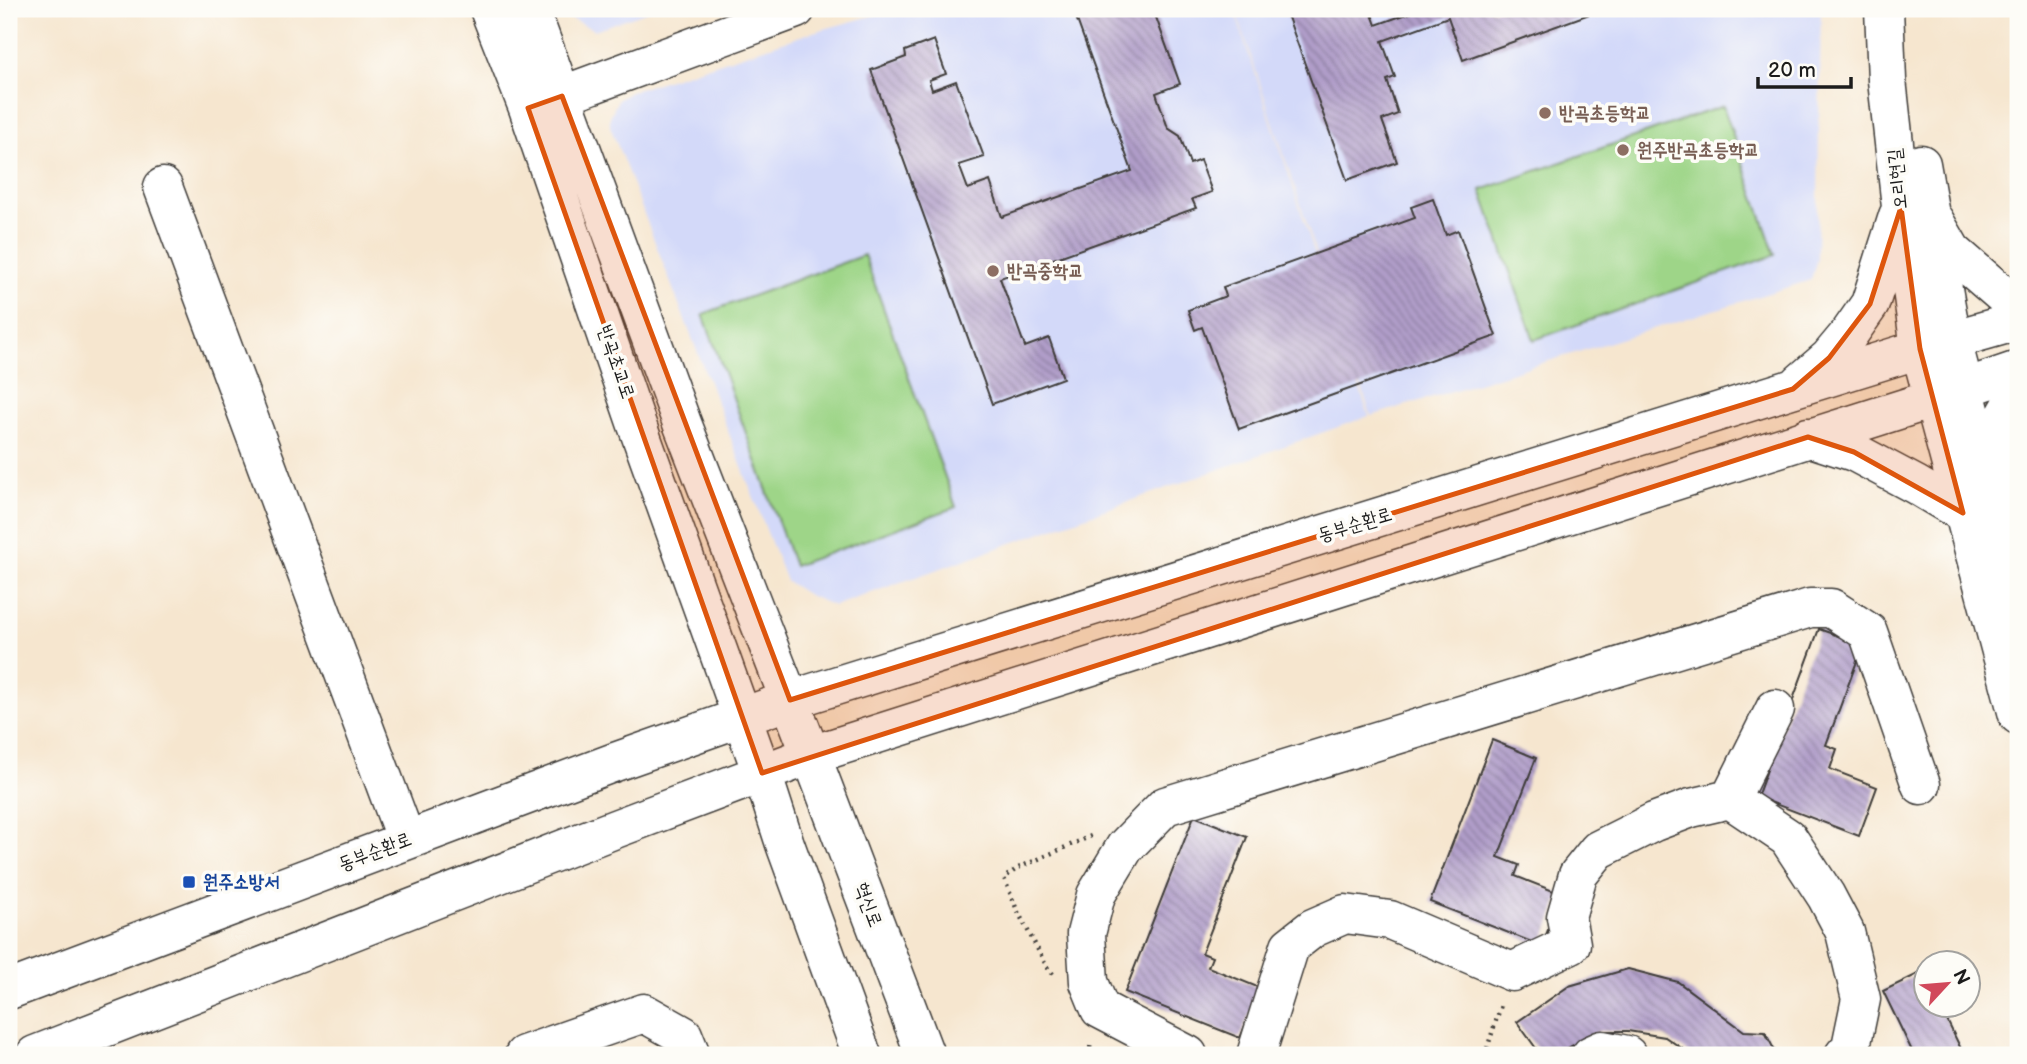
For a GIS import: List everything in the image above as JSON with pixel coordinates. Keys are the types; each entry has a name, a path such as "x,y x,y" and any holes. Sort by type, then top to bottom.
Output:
{"street":[{"name":"반곡초교로","path":"489,9 545,102 682,423 790,700"},
{"name":"반곡초교로","path":"530,9 545,102 637,425 762,773"},
{"name":"오리현길","path":"1884,9 1887,80 1914,208 1936,344 1948,393"},
{"name":"오리현길","path":"1909,9 1914,208"},
{"path":"545,102 786,11"},
{"path":"163,187 406,840"},
{"path":"1793,389 1829,358 1870,304 1914,208 1952,251 2005,297 2018,303"},
{"name":"동부순환로","path":"9,990 741,716 1936,344 2018,321"},
{"path":"35,1055 811,755 2018,370"},
{"path":"1948,393 1977,502 2018,715"},
{"path":"2018,394 2006,415 1998,440 1996,466 1977,502 2018,610"},
{"path":"1808,437 1854,452 1905,479 1977,502"},
{"path":"1188,1055 1100,1009 1089,982 1086,934 1096,895 1125,847 1164,806 1810,608 1830,608 1868,632 1921,785"},
{"name":"혁신로","path":"790,700 925,1055"},
{"path":"1730,799 1775,709"},
{"path":"762,773 862,1055"},
{"path":"1256,1055 1290,946 1313,928 1345,914 1390,920 1512,972 1571,944 1566,917 1578,875 1598,850 1654,822 1691,808 1730,799 1788,838 1826,896 1845,932 1861,999 1851,1053"},
{"path":"524,1055 644,1013 683,1035 691,1055"},
{"path":"1591,1055 1602,1050 1627,1055"}],"path":[{"path":"1097,999 1075,996 1047,967 1017,910 1004,878 1018,868 1091,836 1104,833 1125,847"},
{"path":"1485,1055 1512,972"}],"highlighted area":[{"path":"562,96 790,700 1793,389 1829,358 1870,304 1901,207 1920,349 1963,513 1854,452 1808,437 762,773 528,108"}],"shaded area":[{"path":"550,9 653,9 595,30"},
{"name":"반곡중학교","path":"897,9 1234,9 1369,416 834,606 808,595 786,581 610,126 610,117 618,100 630,92 813,32"},
{"name":"반곡초등학교","path":"1235,9 1821,9 1817,259 1811,280 1371,416"}],"green space":[{"path":"1723,106 1775,255 1534,340 1481,190"},
{"path":"864,255 956,507 794,566 703,314"}],"building":[{"path":"1073,9 1140,9 1141,12 1153,9 1180,84 1156,93 1168,128 1180,136 1190,164 1200,160 1212,192 1192,199 1196,208 1000,278 1025,347 1049,338 1063,378 992,404 871,70 906,57 905,51 934,40 946,74 929,80 932,90 956,81 984,157 959,165 968,189 990,181 1002,217 1132,171"},
{"path":"1285,9 1370,9 1376,25 1421,9 1603,9 1463,60 1448,17 1382,41 1395,77 1387,80 1398,114 1382,120 1397,162 1347,180"},
{"path":"1433,199 1446,235 1458,230 1496,336 1239,429 1202,327 1195,330 1188,310 1226,296 1223,287 1415,218 1411,207"},
{"path":"1819,629 1863,645 1826,745 1837,749 1830,769 1877,787 1859,836 1757,797"},
{"path":"1492,740 1536,758 1498,857 1519,865 1515,876 1561,894 1542,946 1430,902"},
{"path":"1194,816 1247,837 1202,953 1212,957 1208,967 1260,988 1240,1038 1125,992"},
{"path":"1628,969 1678,982 1744,1031 1765,1032 1777,1055 1692,1055 1665,1037 1628,1031 1599,1031 1555,1055 1541,1055 1517,1022 1569,986"},
{"path":"1912,977 1912,1018 1946,1018 1964,1055 1914,1055 1883,991"}],"place":[{"name":"반곡초등학교","path":"1545,113"},
{"name":"원주반곡초등학교","path":"1623,150"},
{"name":"반곡중학교","path":"993,271"},
{"name":"원주소방서","path":"189,882"}]}
